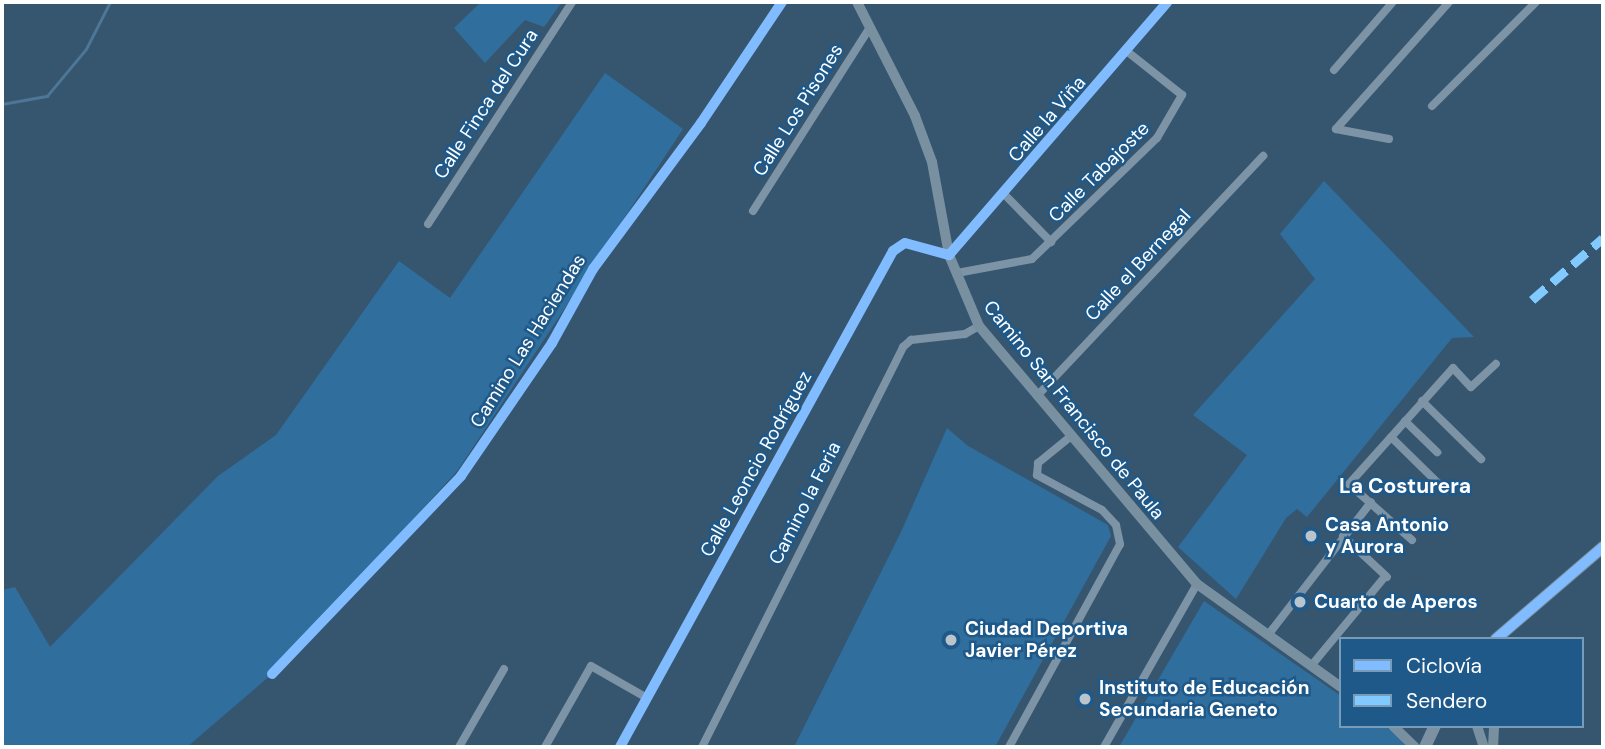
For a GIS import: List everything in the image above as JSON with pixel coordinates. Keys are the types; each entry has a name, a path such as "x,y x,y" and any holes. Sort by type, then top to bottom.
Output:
{"main road":[{"name":"Camino San Francisco de Paula","path":"857,2 915,116 932,162 949,255 979,326 1070,437 1197,584 1339,686"},
{"path":"1498,637 1515,619 1603,547"},
{"path":"1509,637 1515,619"},
{"path":"1396,728 1422,746 1434,728"},
{"path":"1478,728 1484,747"},
{"path":"1493,747 1494,728"}],"street":[{"name":"Calle Finca del Cura","path":"428,224 572,2"},
{"name":"Camino Las Haciendas","path":"272,674 461,476 559,331 593,269 701,123 782,2"},
{"name":"Calle la Viña","path":"949,255 1005,195 1128,52 1167,2"},
{"path":"1334,70 1393,2"},
{"path":"1389,139 1336,129 1449,2"},
{"path":"1432,106 1476,67 1477,59 1536,2"},
{"name":"Calle Los Pisones","path":"753,211 870,27"},
{"name":"Calle Tabajoste","path":"957,273 1019,264 1051,242 1157,138 1182,102 1182,95 1128,52"},
{"name":"Calle el Bernegal","path":"1037,396 1263,156"},
{"path":"1005,195 1051,242"},
{"name":"Calle Leoncio Rodríguez","path":"620,747 893,251 905,243 949,255"},
{"name":"Camino la Feria","path":"702,747 903,347 911,340 965,334 979,326"},
{"path":"1412,540 1349,484 1452,368 1471,387 1496,364"},
{"path":"1422,401 1481,459"},
{"path":"1405,421 1437,452"},
{"path":"1009,747 1120,544 1116,525 1102,510 1037,475 1038,463 1070,437"},
{"path":"1391,437 1446,491"},
{"path":"1268,635 1371,502"},
{"path":"1311,666 1385,578 1343,536"},
{"path":"1104,747 1197,584"},
{"path":"545,747 591,666 647,698"},
{"path":"459,747 504,668"}],"shaded area":[{"path":"481,2 562,2 544,27 525,20 485,63 454,28"},
{"path":"605,73 683,129 458,470 272,674 187,747 2,747 2,590 15,587 50,647 218,476 276,435 399,261 450,298"},
{"path":"1324,181 1474,337 1452,338 1307,517 1297,509 1286,518 1236,599 1178,547 1247,455 1193,415 1315,279 1280,234"},
{"name":"Ciudad Deportiva Javier Pérez","path":"947,428 968,446 1108,525 1111,536 995,747 794,747 901,532"},
{"path":"1204,601 1339,695 1339,728 1387,728 1411,747 1119,747"}],"waterway":[{"path":"2,104 47,96 86,49 110,2"}],"marked path":[{"path":"1532,300 1603,238"}],"cycle path":[{"path":"272,674 461,476 552,343 593,269 701,123 782,2"},
{"path":"620,747 893,251 905,243 949,255 1167,2"},
{"path":"1498,637 1603,547"}],"place":[{"name":"Casa Antonio y Aurora","path":"1311,536"},
{"name":"Cuarto de Aperos","path":"1300,602"},
{"name":"Ciudad Deportiva Javier Pérez","path":"951,640"},
{"name":"Instituto de Educación Secundaria Geneto","path":"1085,699"}],"district":[{"name":"La Costurera","path":"1405,486"}]}
